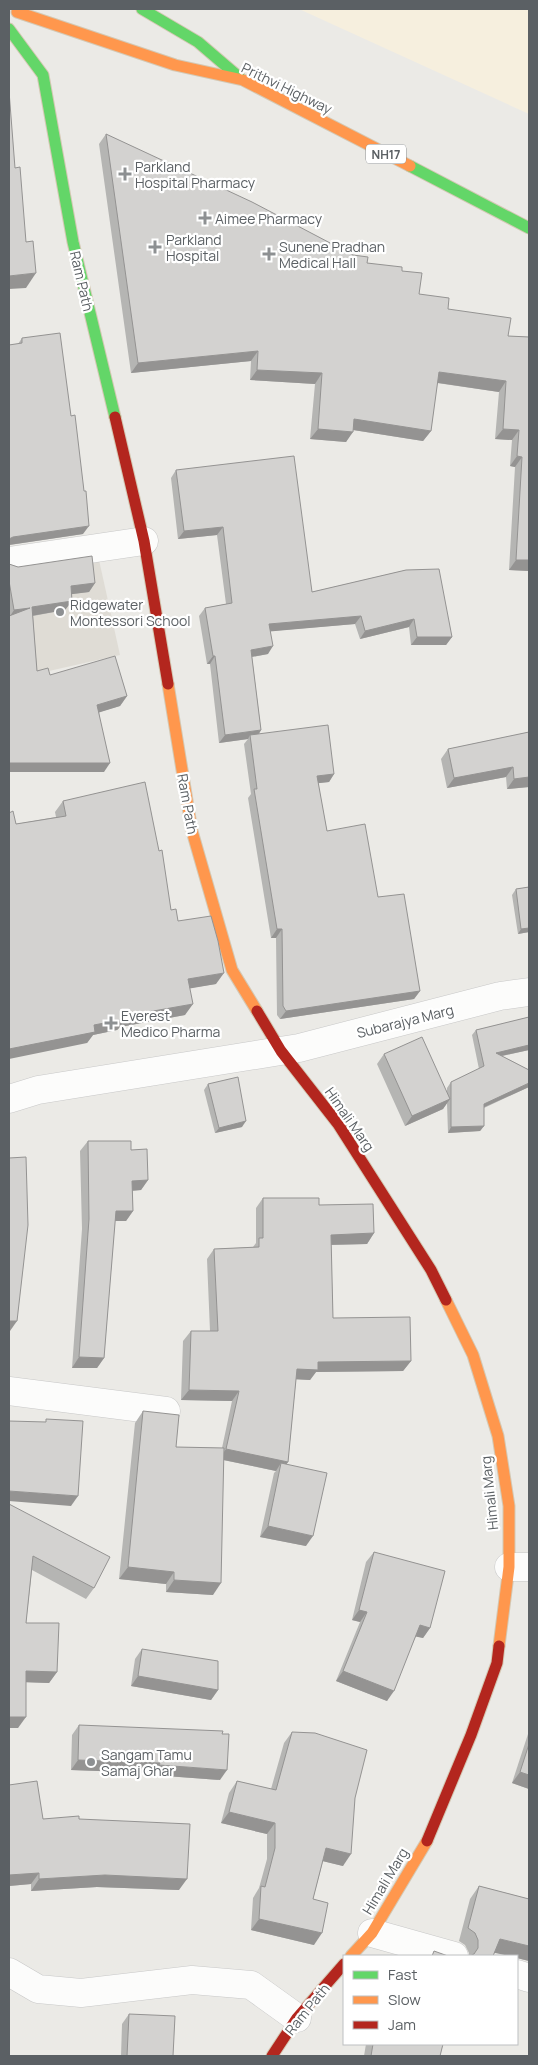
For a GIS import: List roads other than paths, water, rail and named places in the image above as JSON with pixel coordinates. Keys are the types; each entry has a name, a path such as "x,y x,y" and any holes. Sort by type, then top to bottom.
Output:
{"main road":[{"path":"142,9 198,42 243,80"},
{"name":"Prithvi Highway","path":"15,12 176,65 243,80 529,228"},
{"name":"Ram Path","path":"9,28 43,75 73,242 144,542 192,831 232,970 281,1051"},
{"name":"Himali Marg","path":"281,1051 338,1124 431,1270 473,1355 498,1436 519,1567 497,1663 471,1735 427,1842 372,1932"},
{"path":"352,1955 372,1932"},
{"name":"Ram Path","path":"272,2056 296,2018 343,1965"}],"street":[{"path":"9,560 144,542"},
{"name":"Subarajya Marg","path":"10,1097 38,1090 281,1051 500,996 529,992"},
{"path":"9,1391 166,1412"},
{"path":"372,1932 451,1955"},
{"path":"9,1972 38,1989 81,1993 192,1980 251,1985 296,2018"}],"place":[{"name":"Parkland Hospital Pharmacy","path":"125,174"},
{"name":"Aimee Pharmacy","path":"205,218"},
{"name":"Parkland Hospital","path":"155,247"},
{"name":"Sunene Pradhan Medical Hall","path":"269,254"},
{"name":"Ridgewater Montessori School","path":"60,612"},
{"name":"Everest Medico Pharma","path":"111,1023"},
{"name":"Sangam Tamu Samaj Ghar","path":"91,1762"}]}
